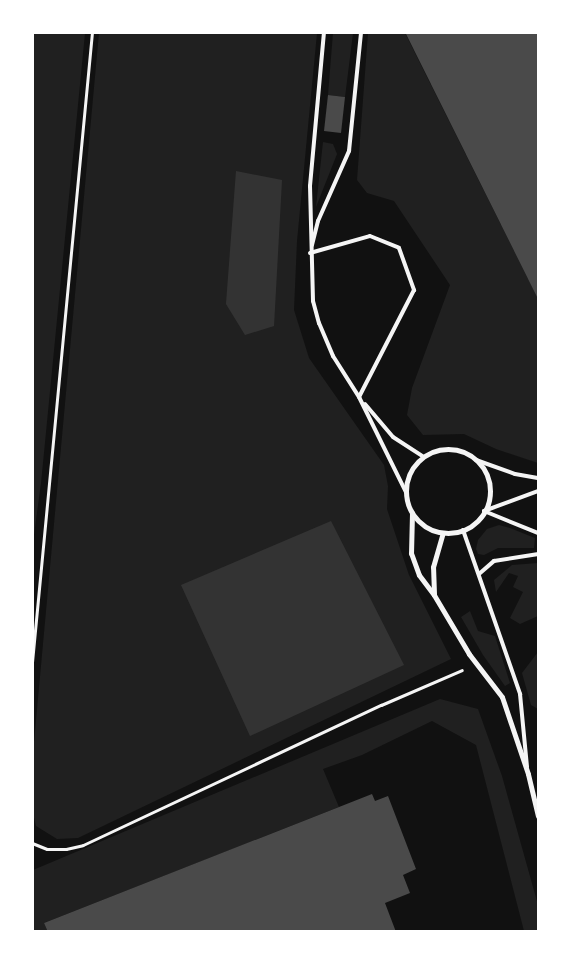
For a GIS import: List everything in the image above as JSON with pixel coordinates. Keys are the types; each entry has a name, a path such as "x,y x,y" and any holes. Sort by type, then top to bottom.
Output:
{"street":[{"path":"412,513 420,523 431,529 443,533 463,530 475,522 484,512 489,498 489,484 485,471 476,460 464,452 450,449 436,451 424,457 410,472 406,492 412,513 411,553 419,576 434,595 476,664 502,697 528,774 538,816"},
{"path":"434,595 433,567 443,533"}],"lane":[{"path":"324,32 310,186 310,252 313,301 319,323 333,356 359,397 406,492"},
{"path":"310,252 318,221 349,151 361,32"},
{"path":"310,252 370,236 399,248 414,290 359,397"},
{"path":"359,397 392,437 424,457"},
{"path":"476,460 515,474 538,478"},
{"path":"484,512 538,491"},
{"path":"484,512 538,533"},
{"path":"463,530 520,694 528,774"},
{"path":"479,574 494,561 538,554"}],"path":[{"path":"32,662 92,32"},
{"path":"32,843 47,849 66,849 82,845 381,705 476,664"}],"shaded area":[{"path":"33,32 85,33 41,483 33,542"},
{"path":"99,33 317,33 297,241 294,310 309,358 384,465 388,486 387,509 409,575 451,659 78,838 57,839 36,826 32,809 33,753"},
{"path":"333,33 353,33 345,97 328,95"},
{"path":"368,33 405,33 538,299 538,463 496,449 464,434 423,435 407,415 412,388 450,285 394,201 367,193 357,180"},
{"path":"323,142 333,144 337,154 316,207"},
{"path":"236,171 282,180 274,326 245,335 226,304"},
{"path":"331,521 404,665 250,736 181,585"},
{"path":"499,525 535,538 534,548 498,548 484,555 478,554 476,549 478,540 487,529"},
{"path":"538,563 538,616 520,624 510,618 523,592 513,587 518,576 509,573 496,592 494,580 512,565"},
{"path":"470,611 478,631 495,636 510,683 505,686 483,655 461,617"},
{"path":"538,652 538,709 531,705 522,673"},
{"path":"440,699 478,709 502,776 538,905 538,931 524,931 476,745 432,721 362,755 323,769 339,807 44,923 48,931 33,932 33,870"}],"building":[{"path":"405,32 538,32 538,299"},
{"path":"328,95 345,97 341,133 324,131"},
{"path":"372,794 375,801 388,796 416,869 403,875 410,893 385,903 396,932 48,932 44,923"}]}
